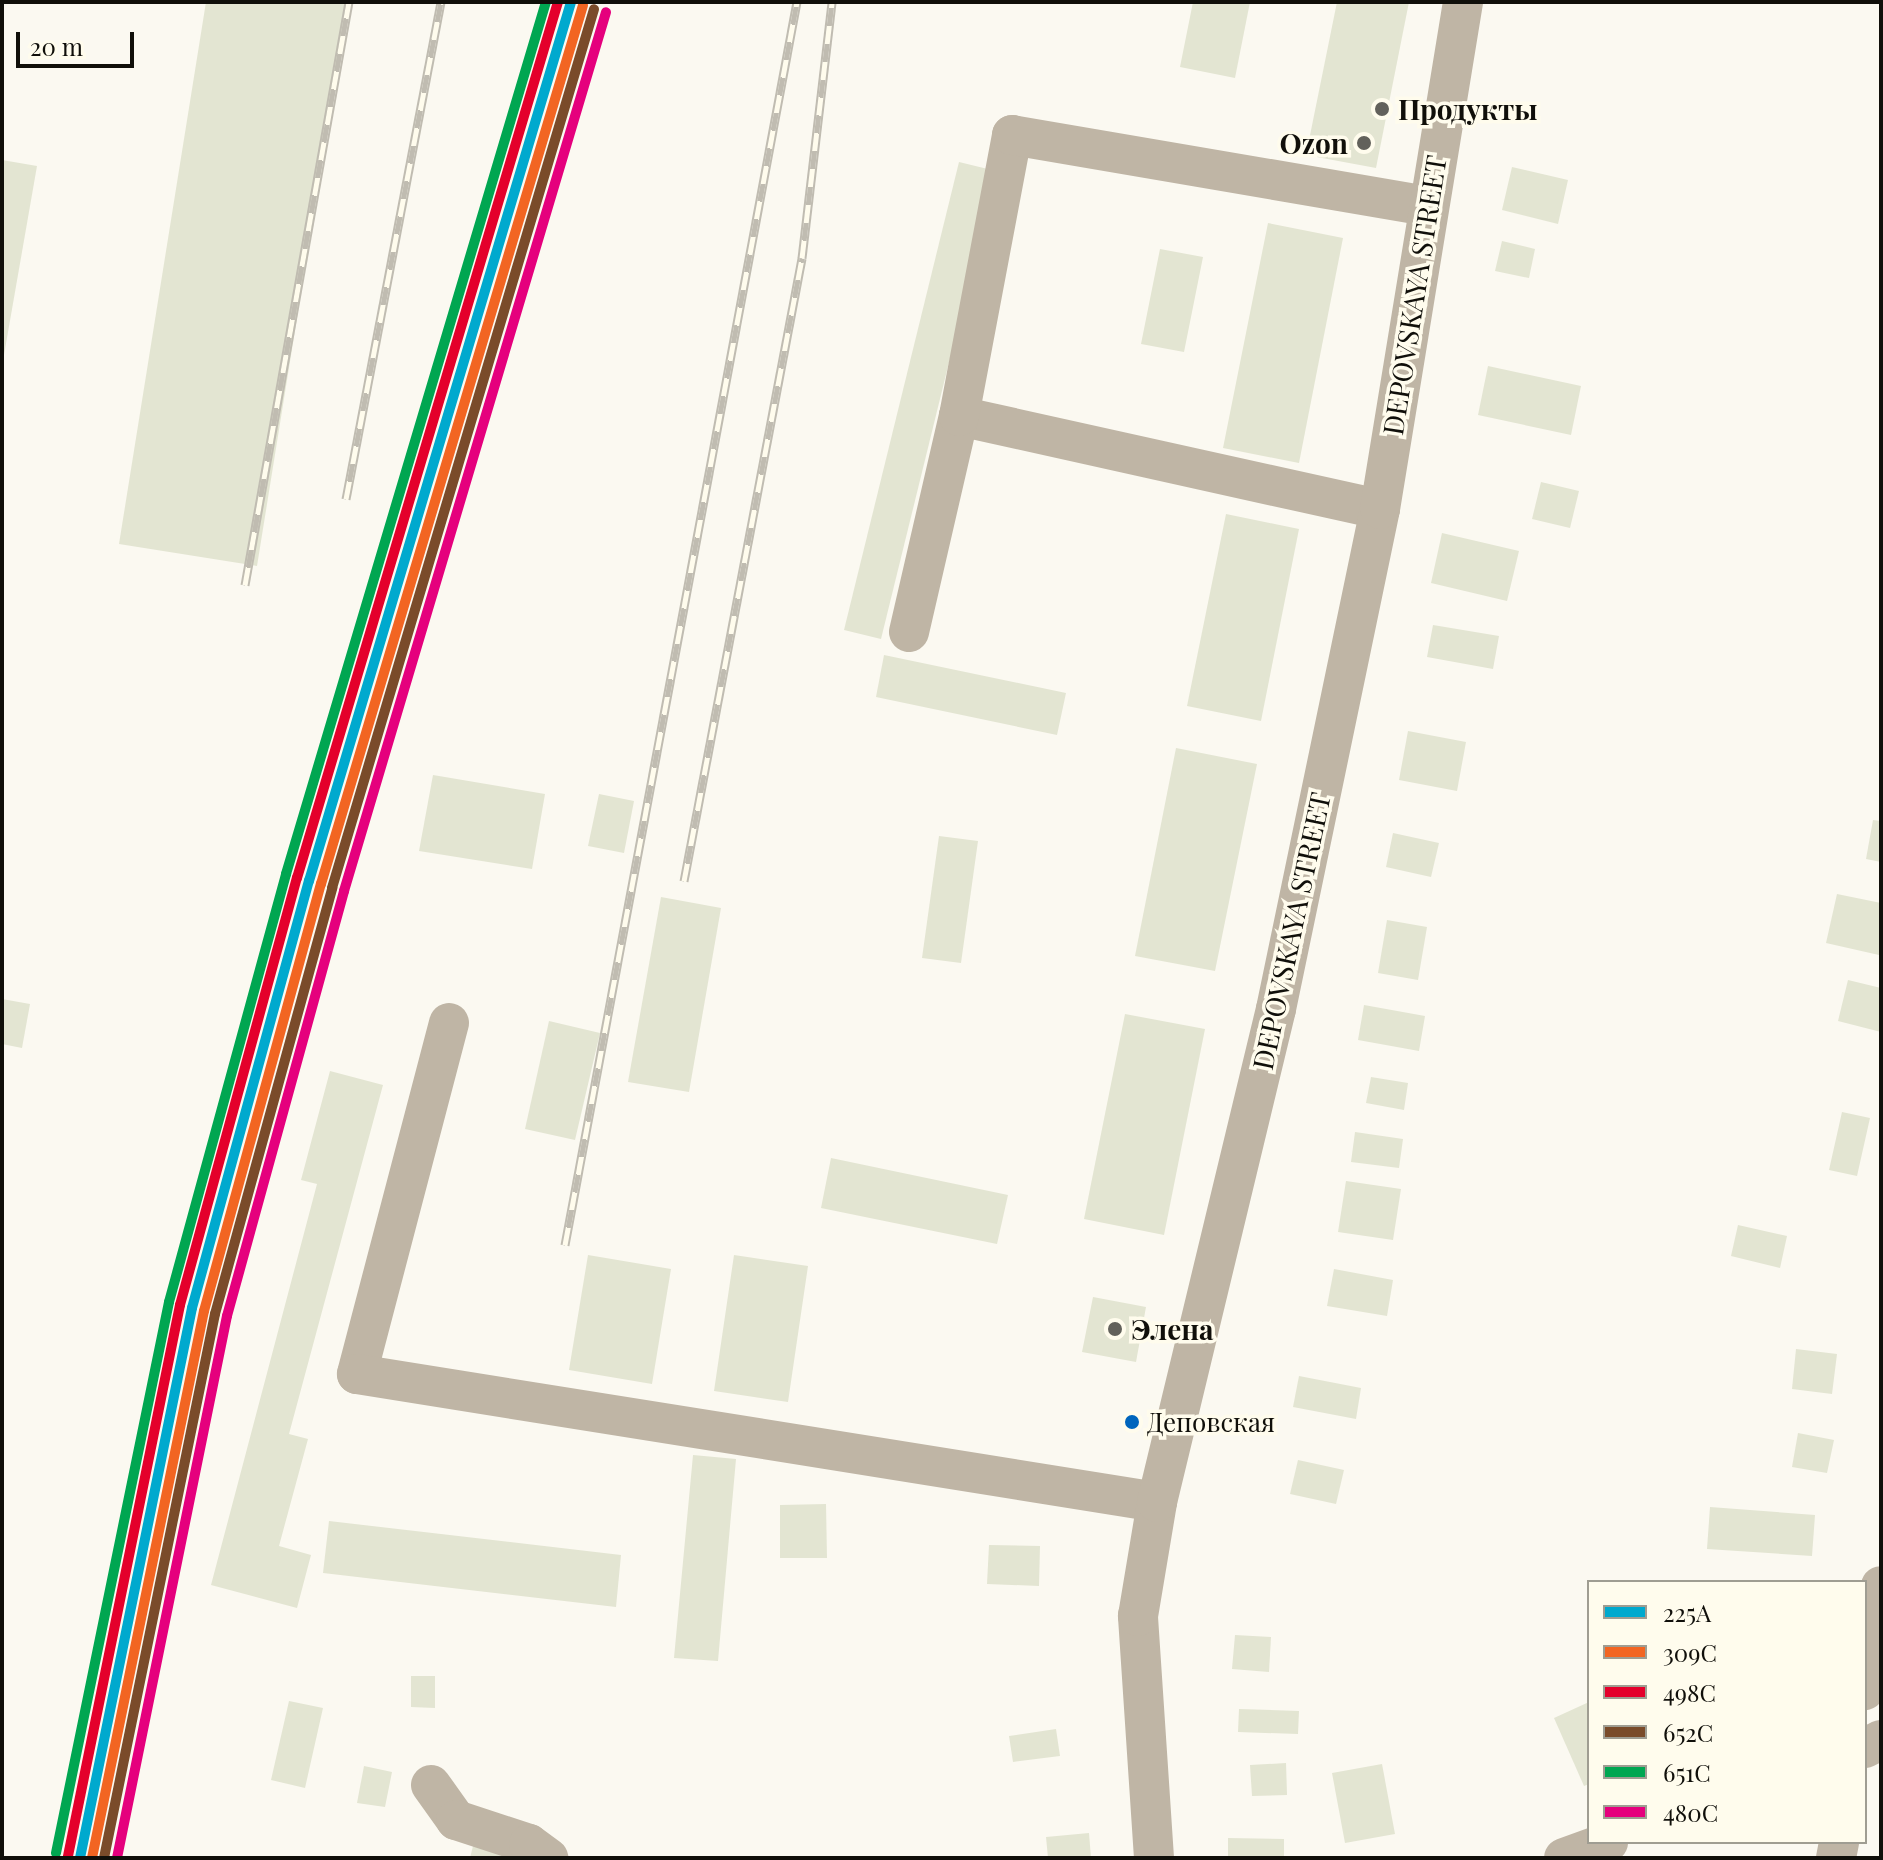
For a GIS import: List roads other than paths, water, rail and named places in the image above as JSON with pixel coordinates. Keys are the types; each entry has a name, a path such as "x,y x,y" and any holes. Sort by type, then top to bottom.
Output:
{"street":[{"name":"DEPOVSKAYA STREET","path":"1154,1858 1138,1616 1157,1502 1276,1009 1380,509 1427,206 1463,2"},
{"path":"909,632 959,416 1012,135 1427,206"},
{"path":"959,416 1380,509"},
{"path":"449,1023 357,1374 1157,1502"},
{"path":"1867,1677 1881,1586"},
{"path":"431,1785 456,1820 529,1844 548,1858"},
{"path":"1564,1858 1602,1844"}],"railway":[{"path":"245,585 349,2"},
{"path":"346,499 441,2"},
{"path":"565,1245 797,2"},
{"path":"684,881 802,258 832,2"}],"place":[{"name":"Продукты","path":"1382,109"},
{"name":"Ozon","path":"1364,143"},
{"name":"Элена","path":"1115,1329"},
{"name":"Деповская","path":"1132,1422"}]}
